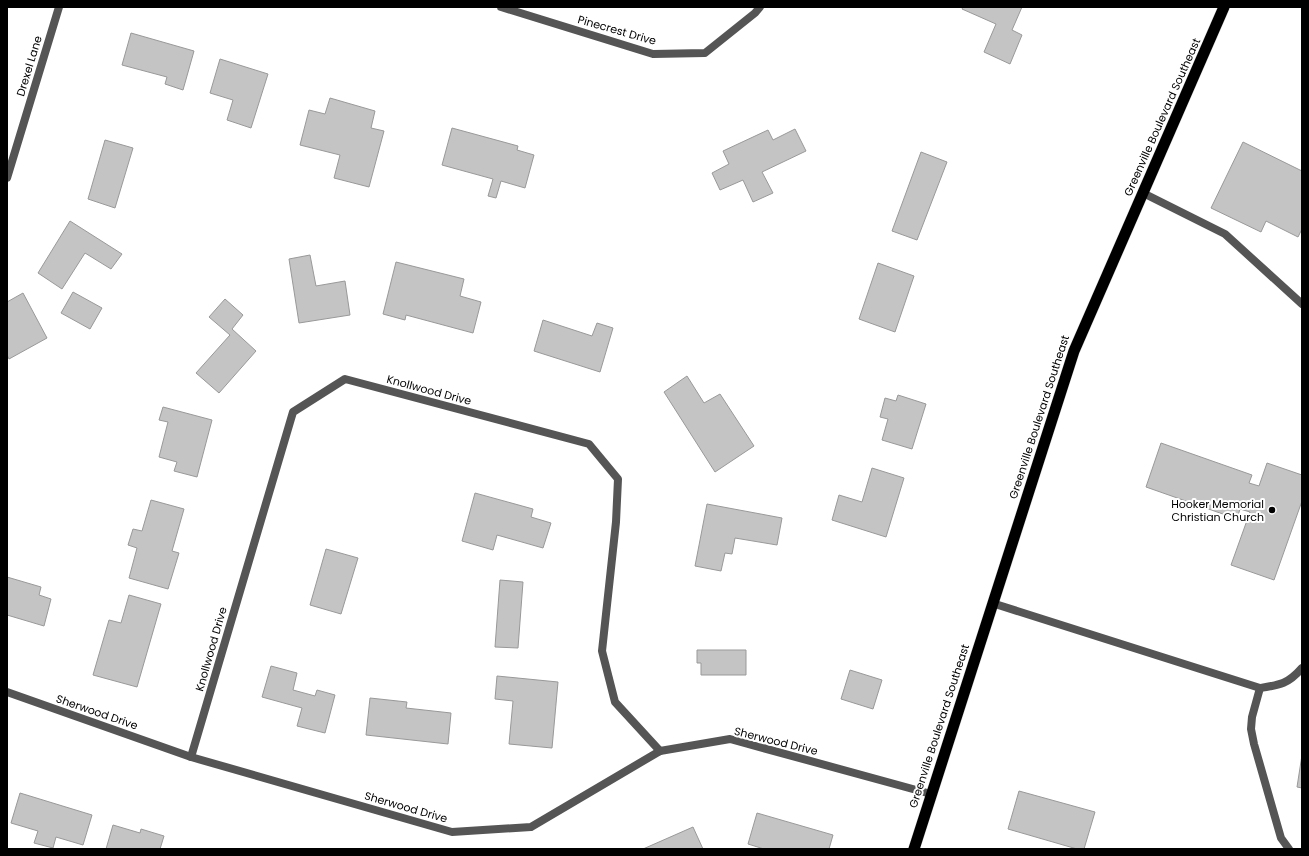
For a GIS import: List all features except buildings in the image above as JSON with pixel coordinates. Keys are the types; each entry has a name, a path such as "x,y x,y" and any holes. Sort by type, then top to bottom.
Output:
{"highway":[{"name":"Greenville Boulevard Southeast","path":"914,849 930,794 1074,351 1224,7"}],"street":[{"name":"Drexel Lane","path":"7,178 59,7"},
{"name":"Pinecrest Drive","path":"501,7 653,54 705,53 755,13 760,7"},
{"path":"1143,193 1225,234 1302,304"},
{"name":"Knollwood Drive","path":"191,757 293,412 345,379 589,444 618,479 616,522 602,652 615,702 660,751"},
{"path":"992,602 1260,688 1278,685 1288,681 1293,678 1302,668"},
{"path":"1260,688 1252,717 1251,729 1281,838 1288,849"},
{"name":"Sherwood Drive","path":"7,692 191,757 452,832 531,828 660,751 730,739 930,794"}],"place":[{"name":"Hooker Memorial Christian Church","path":"1272,510"}]}
